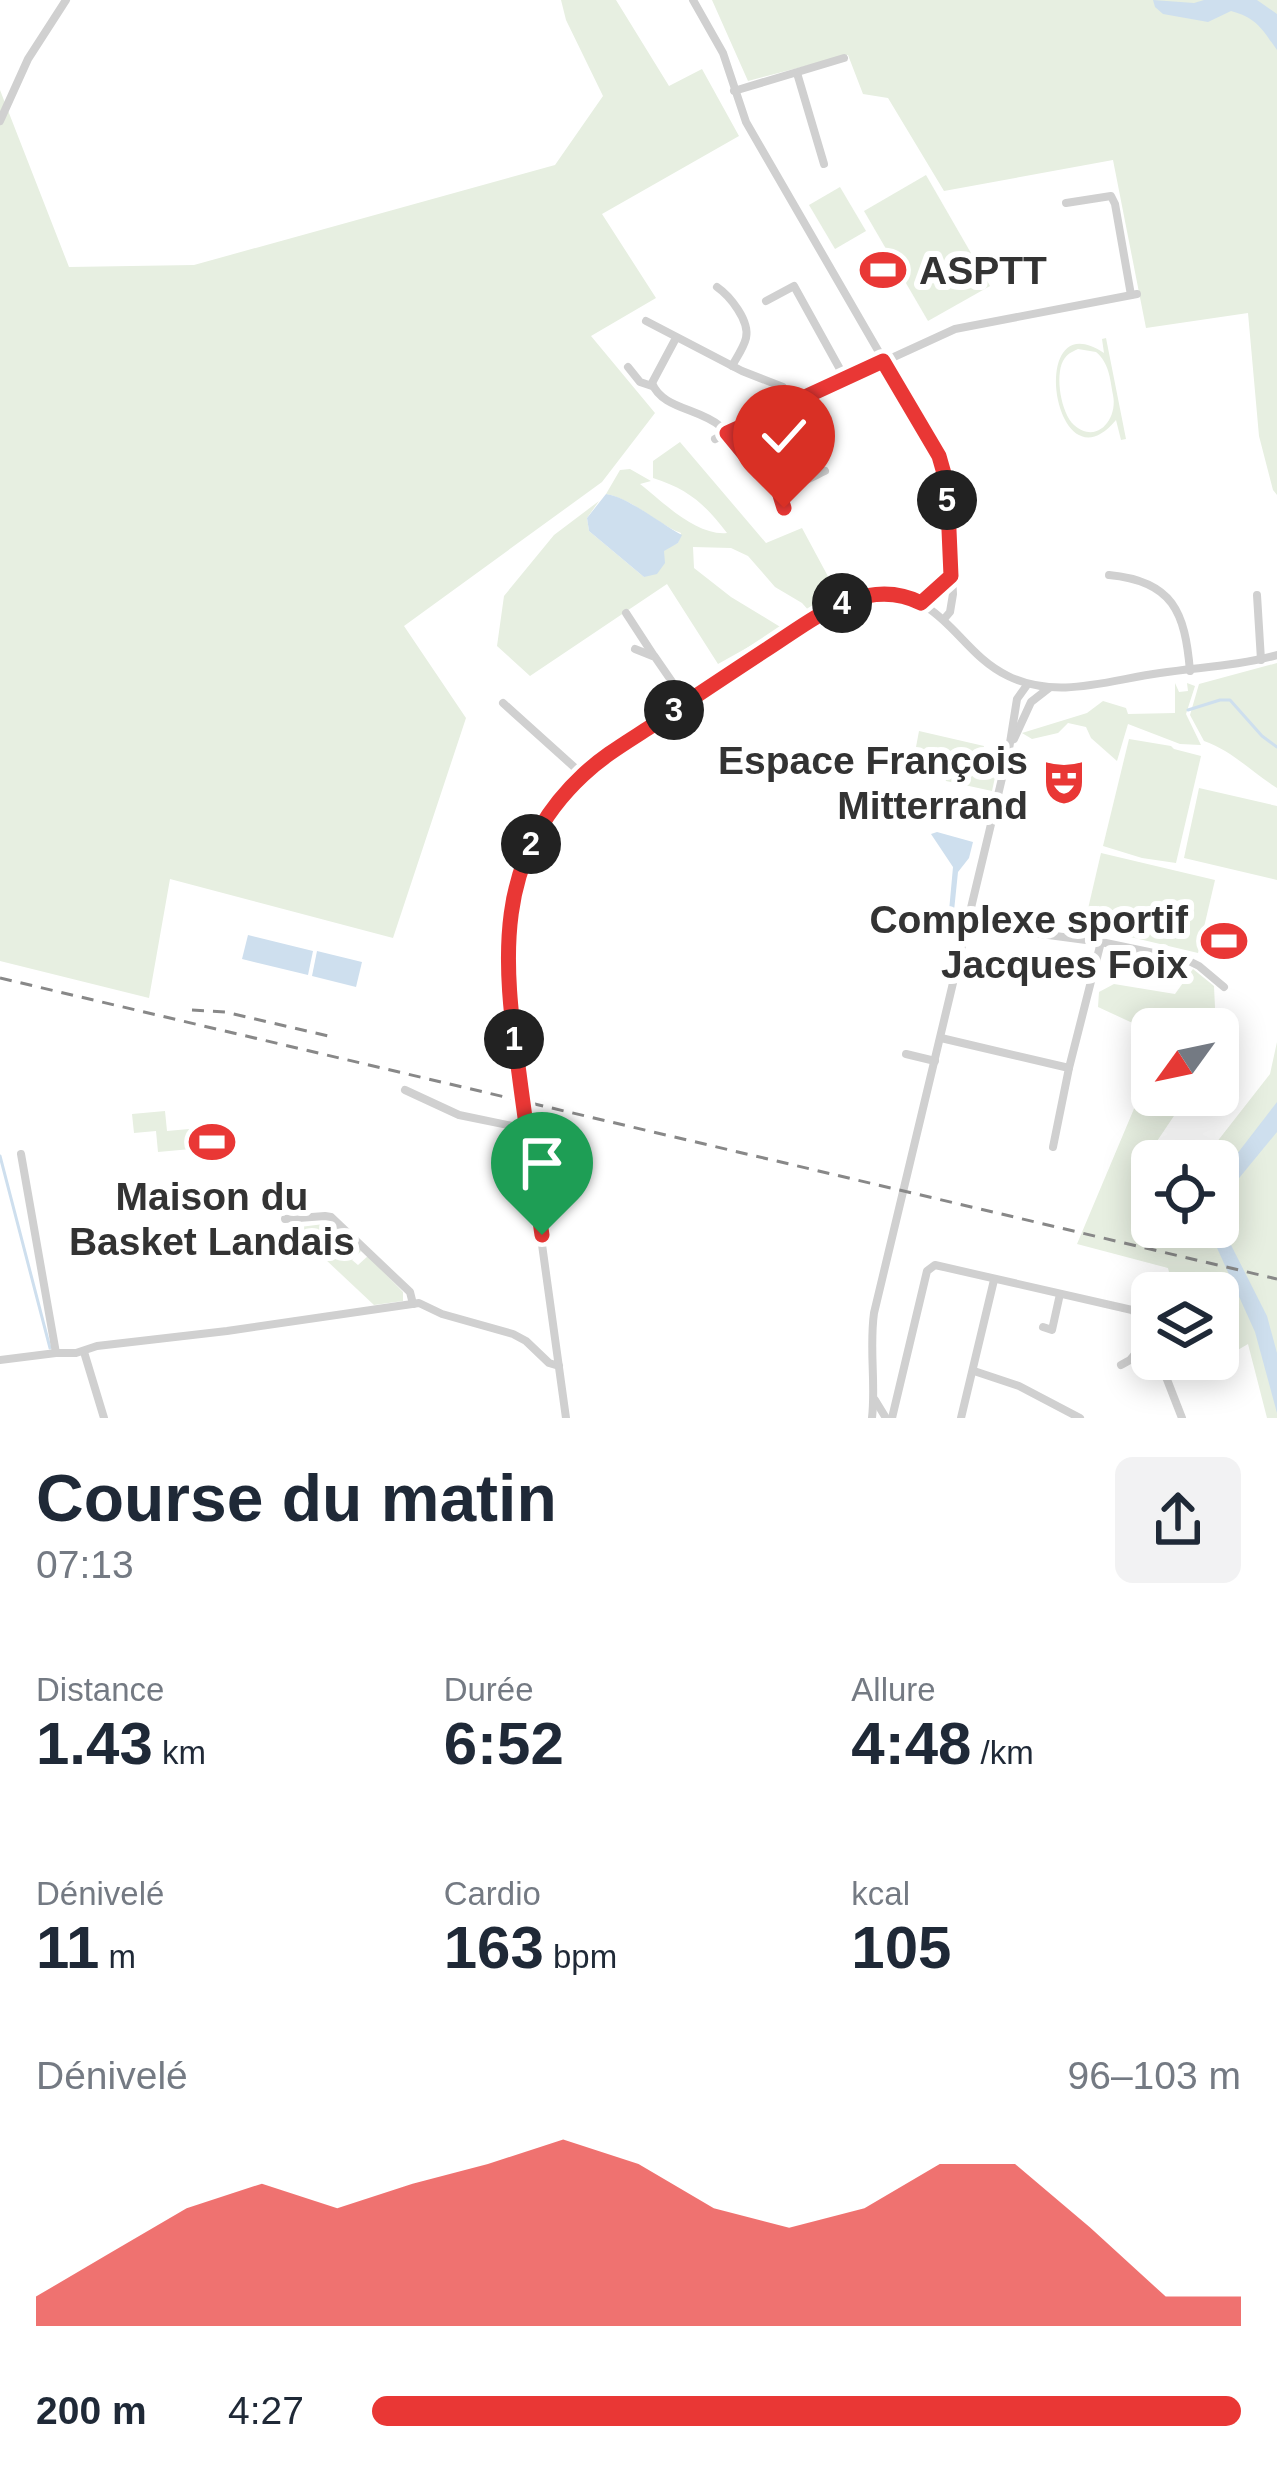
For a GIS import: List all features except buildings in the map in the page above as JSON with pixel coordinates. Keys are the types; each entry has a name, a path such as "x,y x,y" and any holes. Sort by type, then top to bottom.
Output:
{"street":[{"path":"0,121 28,58 66,0"},
{"path":"683,0 703,16"},
{"path":"694,0 723,53 746,122 939,456 947,484 952,603 944,620"},
{"path":"734,92 844,58"},
{"path":"796,73 824,164"},
{"path":"715,439 955,328 1134,295 1111,196 1066,203"},
{"path":"766,302 797,284 846,380"},
{"path":"717,287 727,294 746,325 746,338 733,366"},
{"path":"646,321 783,387 793,404"},
{"path":"676,338 652,382 665,402 680,404 718,423 759,472 780,484 796,485 825,471"},
{"path":"628,367 640,382 653,386"},
{"path":"807,398 813,410 828,418"},
{"path":"780,484 784,508"},
{"path":"1109,575 1129,577 1168,595 1187,640 1190,670"},
{"path":"921,603 951,576"},
{"path":"566,1418 508,988 509,919 530,846 549,814 583,775 686,702 842,603 869,595 906,597 921,603 1009,677 1049,688 1076,688 1277,655"},
{"path":"1257,595 1261,660"},
{"path":"626,613 686,702"},
{"path":"635,650 655,657"},
{"path":"872,1411 874,1313 1010,745 1016,699 1009,677"},
{"path":"1016,699 1029,684"},
{"path":"1029,684 1031,702"},
{"path":"1010,745 1031,702 1049,688"},
{"path":"1016,699 1031,702"},
{"path":"503,703 583,775"},
{"path":"967,924 1187,960 1224,987"},
{"path":"1053,1148 1102,943"},
{"path":"941,1038 1069,1068"},
{"path":"906,1054 935,1061"},
{"path":"405,1090 459,1115 526,1129"},
{"path":"20,1154 56,1353"},
{"path":"285,1219 332,1217 418,1304"},
{"path":"872,1411 889,1418 927,1271 939,1265 1131,1310"},
{"path":"961,1418 994,1280"},
{"path":"1043,1327 1052,1330 1060,1294"},
{"path":"0,1360 418,1304 513,1334 549,1363 560,1366"},
{"path":"84,1352 104,1418"},
{"path":"540,1354 558,1354"},
{"path":"1121,1365 1131,1359"},
{"path":"974,1371 1019,1386 1080,1418"},
{"path":"1167,1380 1182,1418"},
{"path":"872,1411 881,1402 896,1399"}],"shaded area":[{"path":"561,0 616,0 669,86 702,69 739,136 602,214 656,298 591,336 655,413 602,482 404,626 466,718 393,938 170,879 149,998 0,961 0,90 69,267 194,265 555,165 603,96"},
{"path":"712,0 1277,0 1277,495 1259,436 1248,313 1146,328 1113,160 944,191 888,98 863,94 848,55 748,81"},
{"path":"926,175 990,286 928,321 864,211"},
{"path":"840,187 866,231 835,249 809,205"},
{"path":"1106,338 1126,439 1121,440 1116,420 1094,436 1077,434 1064,418 1057,395 1057,371 1064,352 1079,344 1104,353 1102,339","holes":["1078,349 1096,352 1108,371 1114,404 1104,426 1090,432 1069,419 1060,376 1069,354"]},
{"path":"680,442 766,543 802,528 838,595 810,612 775,587 748,556 731,548 693,547 694,568 782,628 718,664 667,584 530,676 497,646 504,596 554,535 599,501 587,518 589,531 644,577 666,548 678,543 681,533 606,494 620,470 630,469 651,481 640,484 692,524 727,533 695,499 653,478 653,461"},
{"path":"1277,663 1277,788 1204,741 1190,715 1199,684"},
{"path":"1175,683 1179,692 1188,691 1187,683 1195,686 1186,714 1201,745 1180,744 1128,724 1117,761 1091,738 1086,727 1068,723 1058,733 1032,739 1022,733 1087,713 1103,701 1126,708 1128,714 1175,713"},
{"path":"919,731 984,746 980,764 997,768 992,791 946,781 939,759 916,747"},
{"path":"1129,739 1201,756 1176,863 1103,846"},
{"path":"1199,788 1277,806 1277,880 1184,858"},
{"path":"1101,853 1215,880 1198,953 1084,926"},
{"path":"1193,969 1214,986 1215,1008 1131,1008 1131,1022 1098,1007 1099,992 1114,984 1175,994"},
{"path":"1277,1042 1277,1418 1267,1418 1248,1344 1239,1349 1239,1272 1169,1272 1077,1244 1131,1116 1174,1116 1158,1140 1131,1140 1131,1248 1239,1248 1239,1140 1218,1140 1270,1074"},
{"path":"165,1111 167,1131 189,1129 191,1149 158,1152 156,1131 134,1133 132,1114"},
{"path":"332,1223 361,1251 352,1260 358,1265 368,1256 403,1292 403,1301 374,1305 292,1228"}],"water":[{"path":"1153,0 1257,0 1277,14 1277,50 1258,25 1240,14 1231,11 1208,22 1163,14"},
{"path":"606,494 634,505 682,535 664,551 665,563 657,574 644,577 589,531 587,518"},
{"path":"931,834 973,842 958,872 954,911 949,911 953,867"},
{"path":"248,935 313,951 308,975 242,959"},
{"path":"317,951 362,962 356,987 312,976"},
{"path":"1277,1102 1277,1132 1239,1178 1239,1151"},
{"path":"1217,1248 1233,1248 1267,1316 1277,1353 1277,1413 1255,1332 1239,1297 1239,1272 1228,1272"}],"waterway":[{"path":"1188,710 1230,700 1277,747"},
{"path":"0,1156 50,1348"}],"railway":[{"path":"0,978 1277,1279"},
{"path":"192,1010 225,1012 333,1037"}],"place":[{"name":"ASPTT","path":"883,270"},
{"name":"Espace François Mitterrand","path":"1064,782"},
{"name":"Complexe sportif Jacques Foix","path":"1224,941"},
{"name":"Maison du Basket Landais","path":"212,1142"}],"route":[{"path":"542,1235 510,1013 507,931 523,862 549,814 583,775 616,749 829,610 869,595 906,597 921,603 951,576 947,484 939,456 883,361 727,433 759,472 780,484 784,508"}]}
